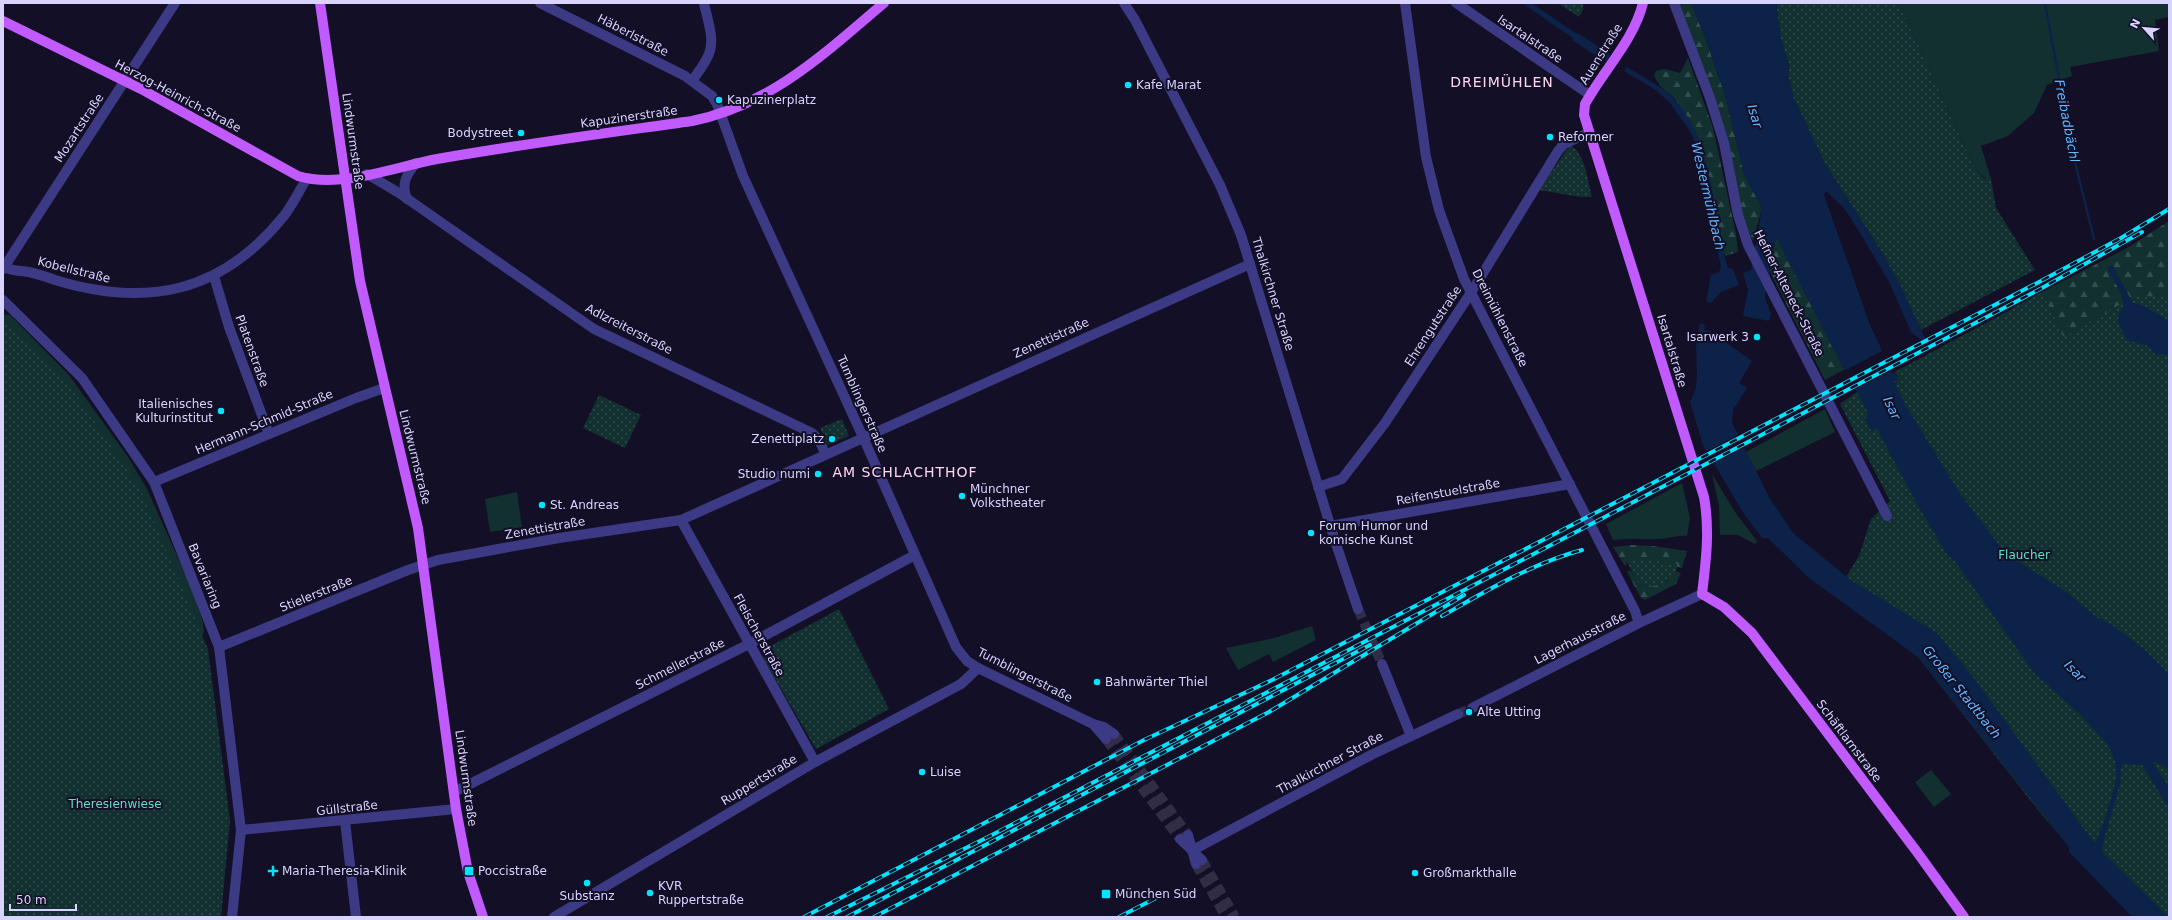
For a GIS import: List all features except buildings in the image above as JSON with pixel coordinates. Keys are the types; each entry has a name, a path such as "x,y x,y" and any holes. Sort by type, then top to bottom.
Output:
{"main road":[{"name":"Lindwurmstraße","path":"320,3 360,281 384,388 410,491 423,565 456,809 468,872 483,917"},
{"name":"Kapuzinerstraße","path":"345,178 416,163 692,121 722,114 749,103 781,86 800,73 884,3"},
{"name":"Auenstraße","path":"1585,120 1585,104 1632,31 1640,14 1643,3"},
{"name":"Herzog-Heinrich-Straße","path":"3,21 125,81 290,172 307,178 330,180 345,178"},
{"name":"Isartalstraße","path":"1585,120 1622,233 1704,497 1708,517 1708,539 1702,594"},
{"name":"Schäftlarnstraße","path":"1702,594 1724,607 1752,634 1917,852 1964,917"}],"street":[{"name":"Mozartstraße","path":"4,268 175,3"},
{"name":"Häberlstraße","path":"540,3 693,80 712,96 722,114"},
{"path":"693,80 708,57 711,47 711,38 704,3"},
{"name":"Thalkirchner Straße","path":"1124,3 1135,20 1220,185 1241,235 1330,526 1358,609"},
{"name":"Dreimühlenstraße","path":"1405,3 1426,156 1439,210 1464,279 1472,290 1635,611 1639,623"},
{"name":"Isartalstraße","path":"1456,3 1590,95"},
{"name":"Hefner-Alteneck-Straße","path":"1674,3 1710,98 1729,163 1738,216 1751,252 1772,289 1887,516"},
{"name":"Tumblingerstraße","path":"722,114 743,176 863,437 954,644 963,656 978,668 1093,724 1110,737"},
{"name":"Ehrengutstraße","path":"1318,487 1340,481 1353,466 1385,423 1472,290 1558,151 1564,144 1588,133"},
{"path":"407,199 404,190 404,181 416,163"},
{"name":"Adlzreiterstraße","path":"367,174 380,180 594,329 812,433 819,440 825,453"},
{"name":"Kobellstraße","path":"4,268 11,271 28,272 97,292 125,294 151,294 214,276 244,257 263,240 284,216 307,178"},
{"name":"Zenettistraße","path":"863,437 1250,264"},
{"name":"Platenstraße","path":"214,276 229,327 269,434"},
{"name":"Bavariaring","path":"3,300 82,378 154,482 219,647 241,830 232,917"},
{"name":"Hermann-Schmid-Straße","path":"154,482 384,388"},
{"path":"825,453 863,437"},
{"name":"Zenettistraße","path":"423,565 438,560 559,538 681,520 825,453"},
{"name":"Reifenstuelstraße","path":"1330,526 1570,484"},
{"name":"Fleischerstraße","path":"681,520 815,762"},
{"name":"Schmellerstraße","path":"454,792 749,644 915,555"},
{"name":"Stielerstraße","path":"219,647 423,565"},
{"name":"Lagerhausstraße","path":"1472,708 1639,623 1702,594"},
{"path":"1382,664 1411,736 1458,714"},
{"name":"Ruppertstraße","path":"554,917 815,762 961,684 978,668"},
{"name":"Thalkirchner Straße","path":"1192,850 1411,736"},
{"name":"Güllstraße","path":"241,830 456,809"},
{"path":"345,821 356,917"},
{"path":"1184,837 1199,862"}],"green space":[{"path":"1558,3 1583,3 1583,10 1579,17"},
{"path":"1679,3 1691,3 1705,37 1726,98 1744,174 1762,208 1753,241 1745,225 1717,105"},
{"path":"1776,3 1899,3 1975,169 1985,179 1991,179 1996,208 2035,270 1921,330 1884,256 1825,164 1793,97 1788,75 1789,66 1781,40"},
{"path":"1899,3 2169,3 2169,17 2155,20 2159,51 2070,67 2072,76 2047,85 2034,113 2008,136 1981,146 1991,179 1986,179 1975,169"},
{"path":"1688,58 1713,128 1736,234 1738,252 1725,256 1701,145 1687,117 1674,98 1660,86 1654,76 1656,71 1664,69 1680,73"},
{"path":"1570,145 1579,154 1585,168 1592,197 1581,197 1539,190"},
{"path":"2169,221 2169,321 2133,303 2127,293 2122,295 2169,570 2014,307 2127,248"},
{"path":"1776,236 1845,369 1825,380 1770,272"},
{"name":"Flaucher","path":"2042,293 2064,337 2136,295 2169,298 2169,917 2132,917 2042,815 1918,657 1841,599 1852,582 1846,577 1859,556 1871,519 1890,501 1840,404 1857,392"},
{"path":"3,314 10,315 69,375 128,457 147,489 192,589 203,622 204,632 199,641 3,371"},
{"name":"Theresienwiese","path":"3,319 69,384 141,491 208,649 230,820 221,917 3,917"},
{"path":"599,395 641,415 625,448 583,428"},
{"path":"1825,409 1835,432 1756,471 1746,452"},
{"path":"842,419 849,436 828,445 820,428"},
{"path":"1712,474 1735,512 1757,541 1755,544 1738,535 1720,535 1719,506"},
{"path":"1682,483 1690,518 1687,536 1662,539 1613,540 1606,524"},
{"path":"517,492 522,527 490,532 485,499"},
{"path":"1632,545 1653,546 1687,551 1682,568 1677,567 1677,564 1626,561 1627,564 1625,566 1613,547"},
{"path":"1626,560 1647,560 1677,564 1677,569 1675,574 1668,580 1659,585 1649,587 1637,581"},
{"path":"1630,570 1638,581 1667,582 1676,571 1681,573 1676,584 1645,600 1641,598 1627,572"},
{"path":"839,609 889,709 816,749 763,658 769,655 765,649"},
{"path":"1312,626 1316,640 1273,662 1269,654 1238,670 1226,648 1274,638"},
{"path":"1931,770 1951,794 1934,807 1915,782"}],"water":[{"path":"1522,3 1531,3 1589,42 1586,47"},
{"path":"1691,3 1776,3 1781,39 1789,66 1788,75 1793,97 1825,164 1884,256 1900,284 1928,345 1911,332 1889,282 1863,238 1844,208 1826,191 1824,195 1870,325 1893,373 1899,379 1894,381 1906,406 1960,494 2006,554 2068,593 2096,617 2112,625 2145,650 2169,674 2169,769 2155,762 2153,763 2169,787 2169,808 2142,765 2121,764 2121,780 2103,843 2102,852 2168,917 2132,917 2069,852 2069,847 1918,657 1809,578 1768,538 1762,538 1744,514 1703,445 1690,402 1696,388 1696,343 1700,323 1705,325 1704,330 1710,331 1752,361 1739,383 1747,388 1733,410 1732,423 1770,499 1793,533 1852,581 1937,633 1973,677 2095,844 2105,819 2117,777 2115,761 2108,745 2079,713 2035,674 1954,560 1948,556 1916,502 1876,427 1872,432 1865,420 1868,413 1832,347 1776,237 1765,298 1771,314 1769,321 1743,316 1748,290 1743,273 1751,270 1762,208 1744,174 1726,98 1705,37"},
{"path":"1627,67 1656,84 1672,97 1685,113 1703,152 1714,197 1726,261 1728,268 1733,269 1739,285 1721,292 1711,303 1706,302 1711,275 1719,272 1721,267 1697,147 1690,131 1670,103 1657,91 1624,71"},
{"path":"2112,265 2133,303 2144,306 2169,321 2169,355 2155,354 2148,346 2127,340 2119,325 2118,316 2124,304 2122,295 2107,268"}],"pier":[{"path":"1879,339 1894,372 1901,380 1891,371 1854,390 1844,371 1882,351"},
{"path":"1740,434 1746,447 1712,464 1705,452"}],"waterway":[{"name":"Freibadbächl","path":"2045,3 2073,154 2094,239"},
{"name":"Westermühlbach","path":"1577,38 1605,56"}],"tunnel":[{"path":"1358,609 1382,664"},
{"path":"1458,714 1472,708"},
{"path":"1114,734 1188,835"},
{"path":"1106,739 1180,839"},
{"path":"1202,860 1235,917"},
{"path":"1196,864 1226,917"}],"railway":[{"path":"804,917 1144,740 1272,680 1597,512 2039,282 2121,238 2169,209"},
{"path":"827,917 988,837 1601,519 2042,288 2142,232"},
{"path":"1442,616 1510,578 1546,562 1582,550"},
{"path":"874,917 1269,712 1464,595"},
{"path":"847,917 1370,645"},
{"path":"1119,917 1160,896"}],"place":[{"name":"Kafe Marat","path":"1128,85"},
{"name":"Kapuzinerplatz","path":"719,100"},
{"name":"Bodystreet","path":"521,133"},
{"name":"Reformer","path":"1550,137"},
{"name":"Isarwerk 3","path":"1757,337"},
{"name":"Italienisches Kulturinstitut","path":"221,411"},
{"name":"Zenettiplatz","path":"832,439"},
{"name":"Studio numi","path":"818,474"},
{"name":"Münchner Volkstheater","path":"962,496"},
{"name":"St. Andreas","path":"542,505"},
{"name":"Forum Humor und komische Kunst","path":"1311,533"},
{"name":"Bahnwärter Thiel","path":"1097,682"},
{"name":"Alte Utting","path":"1469,712"},
{"name":"Luise","path":"922,772"},
{"name":"Maria-Theresia-Klinik","path":"273,871"},
{"name":"Poccistraße","path":"469,871"},
{"name":"Großmarkthalle","path":"1415,873"},
{"name":"Substanz","path":"587,883"},
{"name":"KVR Ruppertstraße","path":"650,893"},
{"name":"München Süd","path":"1106,894"}],"district":[{"name":"DREIMÜHLEN","path":"1502,82"},
{"name":"AM SCHLACHTHOF","path":"905,472"}],"water label":[{"name":"Isar","path":"1755,116"},
{"name":"Isar","path":"1892,408"},
{"name":"Isar","path":"2075,671"},
{"name":"Großer Stadtbach","path":"1962,692"}]}
